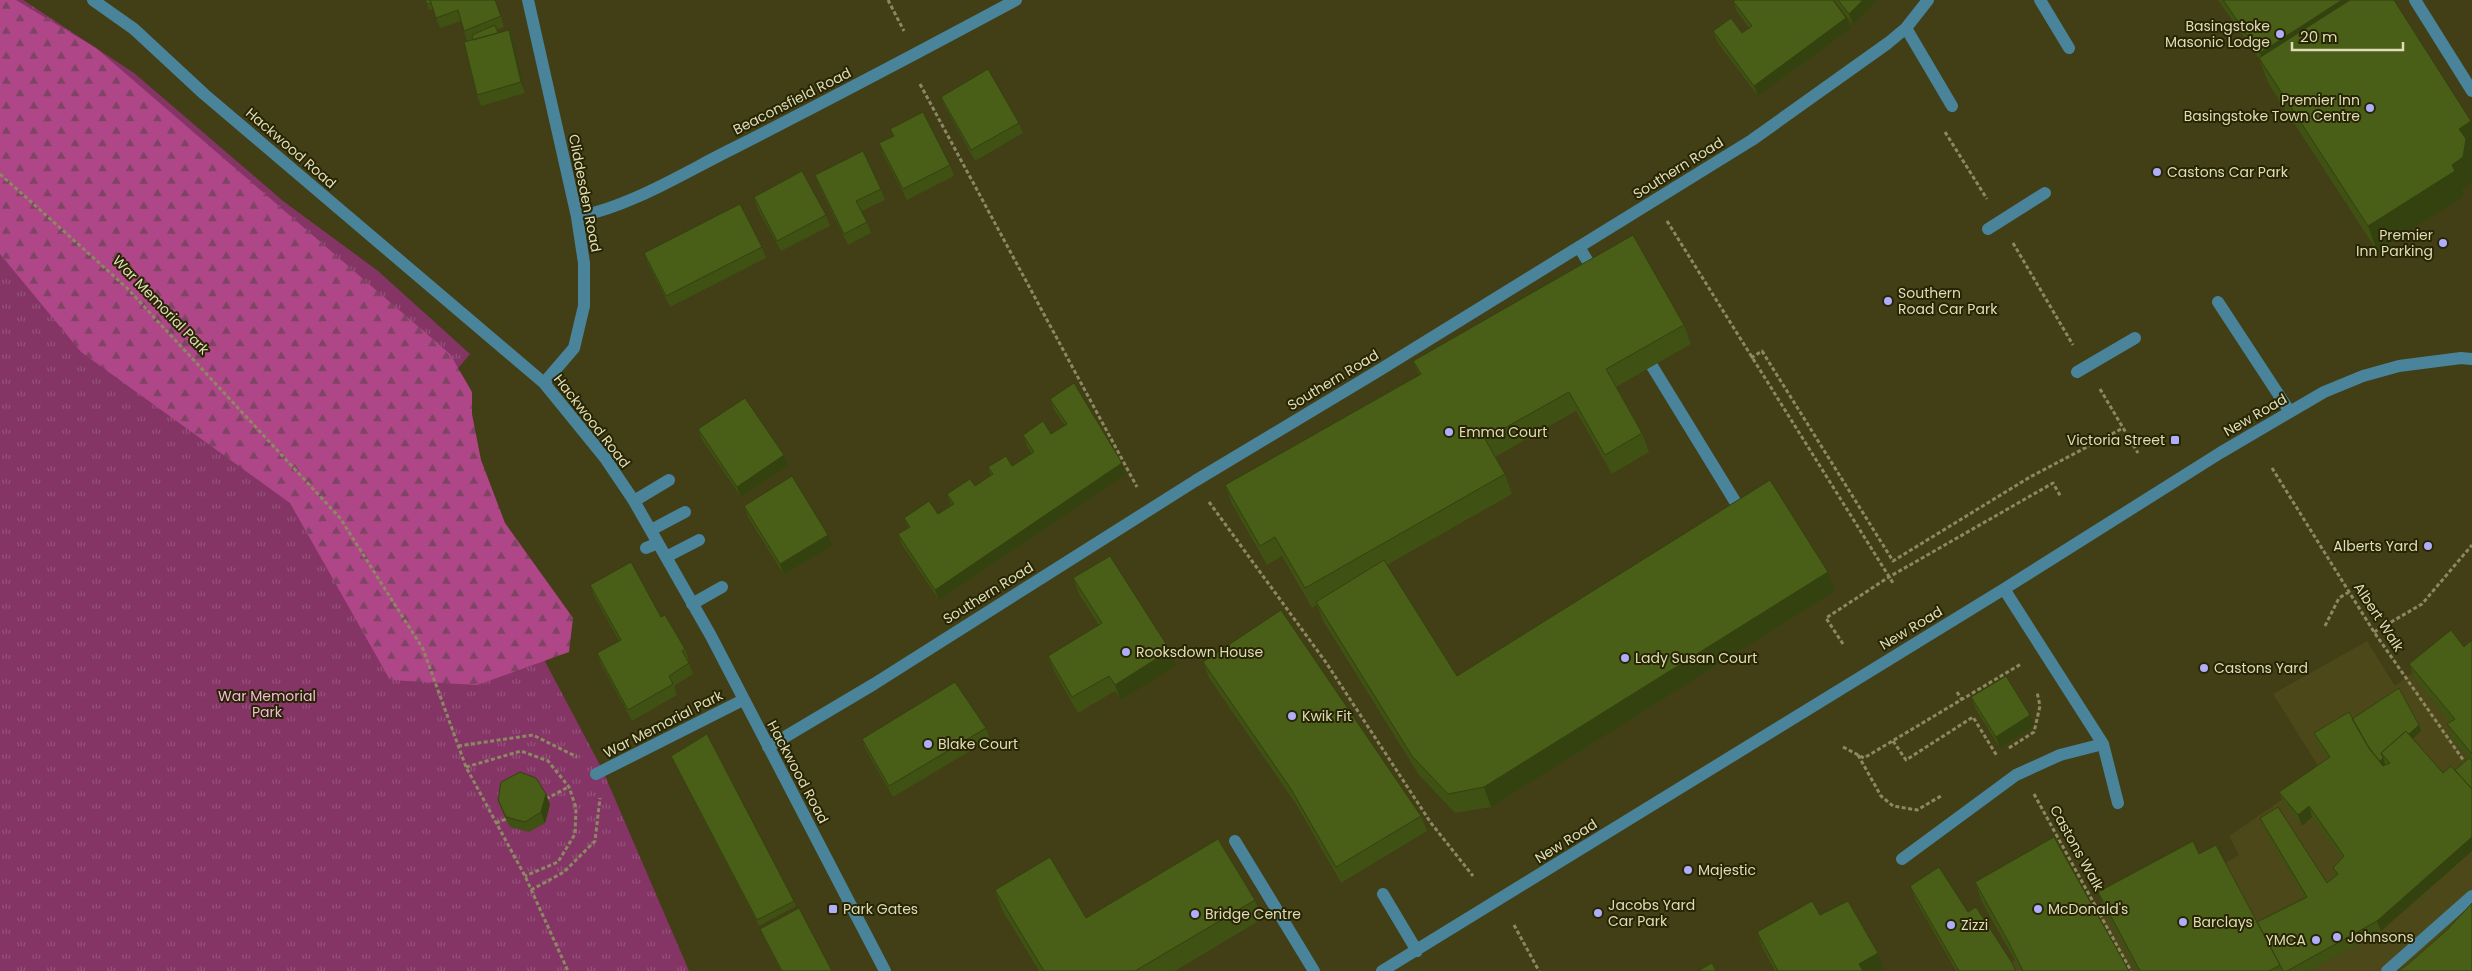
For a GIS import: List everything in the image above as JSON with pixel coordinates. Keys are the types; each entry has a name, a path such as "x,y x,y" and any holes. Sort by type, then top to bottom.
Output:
{"street":[{"name":"Hackwood Road","path":"94,0 134,29 204,94 544,383 605,458 651,530 652,545 666,557 692,604 885,971"},
{"name":"Cliddesden Road","path":"528,0 577,217 584,262 584,306 574,348 544,383"},
{"name":"Beaconsfield Road","path":"577,217 620,205 881,73 1016,0"},
{"name":"Southern Road","path":"768,747 874,684 1180,490 1752,140 1906,28 1928,0"},
{"path":"2040,0 2069,48"},
{"path":"2414,0 2469,78 2472,91"},
{"path":"1906,28 1952,106"},
{"path":"1988,230 2045,193"},
{"path":"1579,247 1598,278"},
{"path":"2218,302 2290,412"},
{"path":"2082,369 2134,338"},
{"name":"New Road","path":"1382,971 1399,967 1417,951 2004,589 2220,453 2324,392 2363,376 2399,366 2462,358 2472,359"},
{"path":"1652,366 1736,503"},
{"path":"634,501 669,480"},
{"path":"651,530 685,512"},
{"path":"666,557 699,540"},
{"path":"692,604 722,587"},
{"path":"2004,589 2103,744 2118,803"},
{"name":"War Memorial Park","path":"596,774 743,700"},
{"path":"1902,859 2016,775 2060,755 2103,744"},
{"path":"1235,841 1314,971"},
{"path":"1383,894 1417,951"},
{"path":"2387,971 2472,896"}],"path":[{"path":"888,0 906,36"},
{"path":"920,84 1139,489"},
{"path":"1944,131 2001,221 2082,369 2138,453"},
{"name":"War Memorial Park","path":"0,174 126,287 340,518 423,649 466,767 525,876 568,971"},
{"path":"1666,218 1751,358 1893,583"},
{"path":"1751,358 1762,350 1893,560 2030,477 2123,428"},
{"name":"Albert Walk","path":"2272,468 2374,632 2466,765"},
{"path":"1844,644 1826,618 1889,577 2052,483 2061,497"},
{"path":"1204,495 1324,660 1431,823 1473,876"},
{"path":"2374,632 2422,604 2472,545"},
{"path":"2325,626 2339,598 2349,592"},
{"path":"1843,747 1864,758 2022,663 2026,669"},
{"path":"1997,755 2034,732 2040,706 2036,690"},
{"path":"1957,692 1962,700"},
{"path":"1893,741 1906,760 1973,717 2000,760"},
{"name":"War Memorial Park","path":"458,746 533,736 564,749 587,763 596,774 602,790 595,841 564,872 531,890"},
{"path":"466,767 521,751 548,761 569,787 576,808 575,834 558,862 525,876"},
{"path":"1858,755 1882,796 1893,806 1917,810 1942,795"},
{"path":"546,799 569,787"},
{"name":"Castons Walk","path":"2031,788 2131,971"},
{"path":"496,823 506,819"},
{"path":"1514,925 1539,971"}],"shaded area":[{"path":"2456,640 2470,654 2472,653 2472,971 1993,971 2015,960 1982,902 2061,856 2095,917 2200,860 2224,864 2239,855 2229,836 2322,772 2273,694 2367,641 2395,686"}],"green space":[{"name":"War Memorial Park","path":"0,0 23,0 134,73 283,201 378,271 470,354 416,418 602,769 689,971 0,971"},
{"path":"0,0 16,0 96,48 450,354 472,392 472,414 481,460 505,523 573,618 569,652 477,685 390,680 290,503 81,352 0,254"}],"building":[{"path":"425,0 430,0 431,3 427,4"},
{"path":"430,0 495,0 501,16 464,31 458,10 436,18"},
{"path":"1833,0 1846,18 1754,86 1713,31 1731,18 1742,33 1752,26 1733,1"},
{"path":"1838,0 1863,0 1849,14"},
{"path":"2223,0 2342,0 2260,53"},
{"name":"Premier Inn Basingstoke Town Centre","path":"2350,0 2394,0 2471,121 2459,129 2466,139 2463,157 2452,165 2455,171 2368,226 2259,58"},
{"path":"495,25 498,33 473,40 472,35"},
{"path":"509,30 521,82 477,95 464,42"},
{"path":"988,69 1019,123 971,150 941,97"},
{"path":"923,112 950,165 903,189 879,143 894,136 890,129"},
{"path":"863,151 881,189 856,201 867,222 844,234 815,175"},
{"path":"802,171 826,215 777,241 754,197"},
{"path":"740,204 762,247 666,296 644,253"},
{"name":"Emma Court","path":"1633,235 1684,325 1606,369 1642,433 1605,455 1569,392 1485,439 1505,474 1305,588 1275,537 1260,546 1225,485 1421,374 1413,361"},
{"path":"1074,383 1122,463 935,590 898,534 910,527 904,518 929,501 938,514 954,504 947,494 970,479 975,486 993,474 988,467 1006,456 1012,466 1034,452 1023,435 1043,421 1051,434 1067,424 1050,399"},
{"path":"745,398 784,455 737,487 698,429"},
{"path":"792,476 828,535 780,564 744,506"},
{"name":"Lady Susan Court","path":"1770,480 1828,572 1484,787 1448,794 1412,756 1316,602 1384,560 1457,676"},
{"name":"Rooksdown House","path":"1110,556 1170,650 1115,685 1109,676 1072,697 1048,656 1102,623 1073,578"},
{"path":"631,562 661,617 665,615 685,649 682,651 689,663 669,676 673,684 628,710 597,653 621,640 590,585"},
{"path":"1281,610 1421,816 1336,867 1291,789 1203,662"},
{"path":"2451,630 2464,647 2472,640 2472,754 2447,724 2455,719 2409,664"},
{"path":"2006,676 2030,715 1996,737 1971,697"},
{"name":"Blake Court","path":"955,682 986,728 889,786 862,739"},
{"path":"2399,688 2419,725 2409,734 2406,731 2381,753 2383,758 2380,761 2370,750 2352,719"},
{"path":"2349,712 2368,746 2383,766 2390,763 2381,753 2406,731 2443,773 2451,766 2472,789 2472,837 2377,921 2287,971 2283,971 2257,922 2307,897 2260,818 2278,807 2327,883 2338,874 2333,868 2344,856 2309,806 2298,815 2279,792 2330,757 2314,733"},
{"path":"707,734 794,901 757,920 671,756"},
{"path":"2469,758 2472,761 2472,789 2455,770"},
{"path":"520,772 536,778 546,794 541,812 525,822 506,817 498,800 501,782"},
{"name":"McDonald's","path":"2054,837 2129,971 2023,971 1975,882"},
{"name":"Bridge Centre","path":"1218,839 1255,900 1135,971 1044,971 995,890 1050,857 1086,918"},
{"name":"Barclays","path":"2193,841 2199,854 2216,845 2280,965 2269,971 2140,971 2098,892"},
{"name":"Zizzi","path":"1939,867 1968,912 1976,907 2016,971 1959,971 1910,886"},
{"path":"1812,901 1820,915 1848,901 1878,953 1859,964 1863,971 1778,971 1757,932"},
{"path":"2472,903 2472,971 2398,971 2447,930"},
{"path":"799,908 832,971 782,971 760,929"},
{"path":"1712,963 1716,971 1698,971"}],"place":[{"name":"Basingstoke Masonic Lodge","path":"2280,34"},
{"name":"Premier Inn Basingstoke Town Centre","path":"2370,108"},
{"name":"Castons Car Park","path":"2157,172"},
{"name":"Premier Inn Parking","path":"2443,243"},
{"name":"Southern Road Car Park","path":"1888,301"},
{"name":"Emma Court","path":"1449,432"},
{"name":"Victoria Street","path":"2175,440"},
{"name":"Alberts Yard","path":"2428,546"},
{"name":"Rooksdown House","path":"1126,652"},
{"name":"Lady Susan Court","path":"1625,658"},
{"name":"Castons Yard","path":"2204,668"},
{"name":"Kwik Fit","path":"1292,716"},
{"name":"Blake Court","path":"928,744"},
{"name":"Majestic","path":"1688,870"},
{"name":"Park Gates","path":"833,909"},
{"name":"McDonald's","path":"2038,909"},
{"name":"Jacobs Yard Car Park","path":"1598,913"},
{"name":"Bridge Centre","path":"1195,914"},
{"name":"Barclays","path":"2183,922"},
{"name":"Zizzi","path":"1951,925"},
{"name":"Johnsons","path":"2337,937"},
{"name":"YMCA","path":"2316,940"}]}
